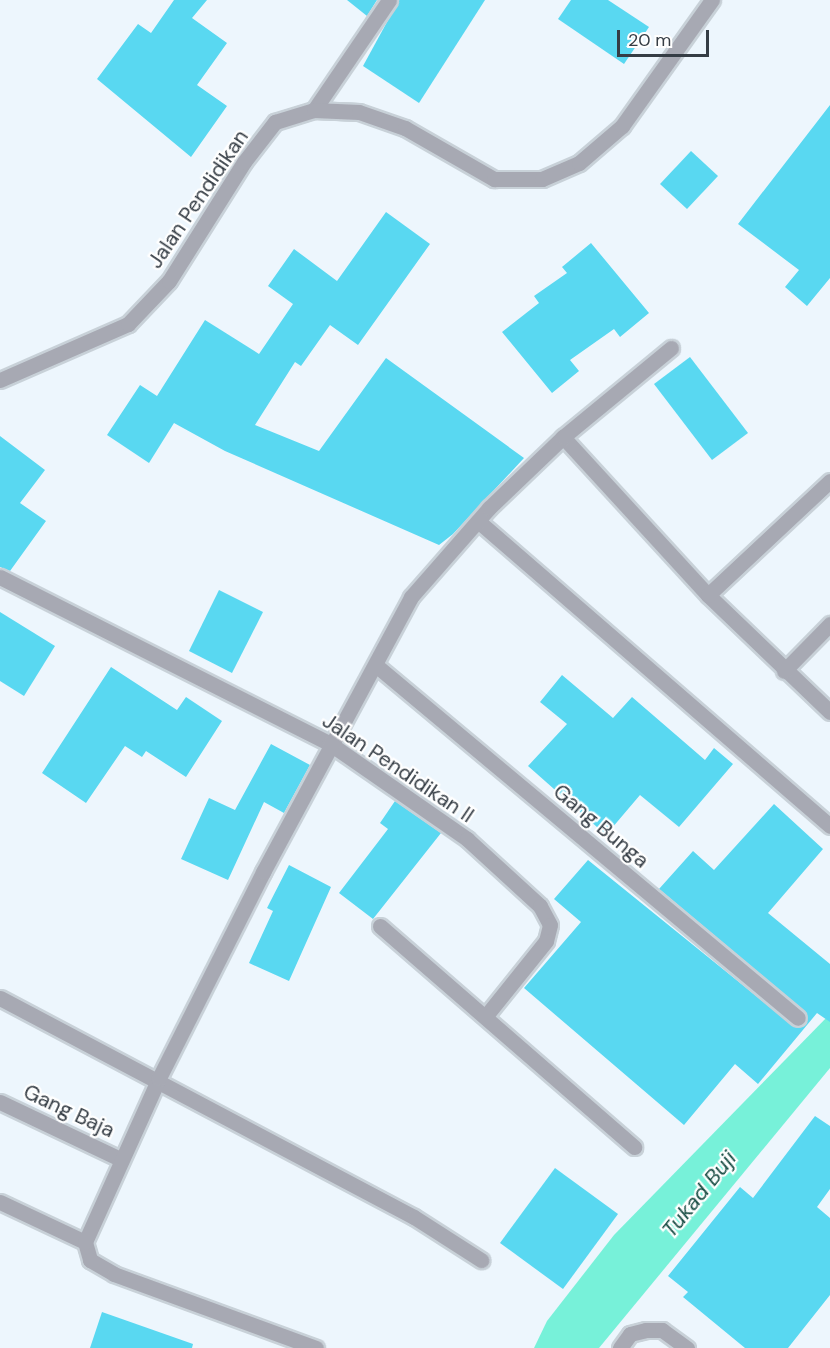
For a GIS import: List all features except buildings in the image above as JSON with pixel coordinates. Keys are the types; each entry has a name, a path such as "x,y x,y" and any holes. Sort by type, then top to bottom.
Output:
{"street":[{"path":"314,110 389,0"},
{"name":"Jalan Pendidikan","path":"0,380 128,324 170,281 275,122 314,110 359,112 405,128 494,179 542,179 579,163 622,126 712,0"},
{"path":"316,1348 114,1274 90,1260 85,1242 120,1159 159,1078 329,743 378,667 411,597 478,521 562,437 671,348"},
{"path":"562,437 708,595 784,671 830,712"},
{"path":"708,595 830,481"},
{"path":"478,521 830,826"},
{"name":"Jalan Pendidikan II","path":"0,577 329,743 467,839 540,906 550,925 546,941 485,1017"},
{"path":"784,671 830,624"},
{"name":"Gang Bunga","path":"378,667 798,1018"},
{"path":"380,926 634,1147"},
{"path":"0,998 159,1078 414,1216 481,1260"},
{"name":"Gang Baja","path":"0,1102 120,1159"},
{"path":"0,1202 85,1242"},
{"path":"620,1348 630,1334 646,1330 662,1330 687,1348"}],"water":[{"name":"Tukad Buji","path":"830,1014 830,1068 599,1348 534,1348 547,1321 614,1235"}]}
